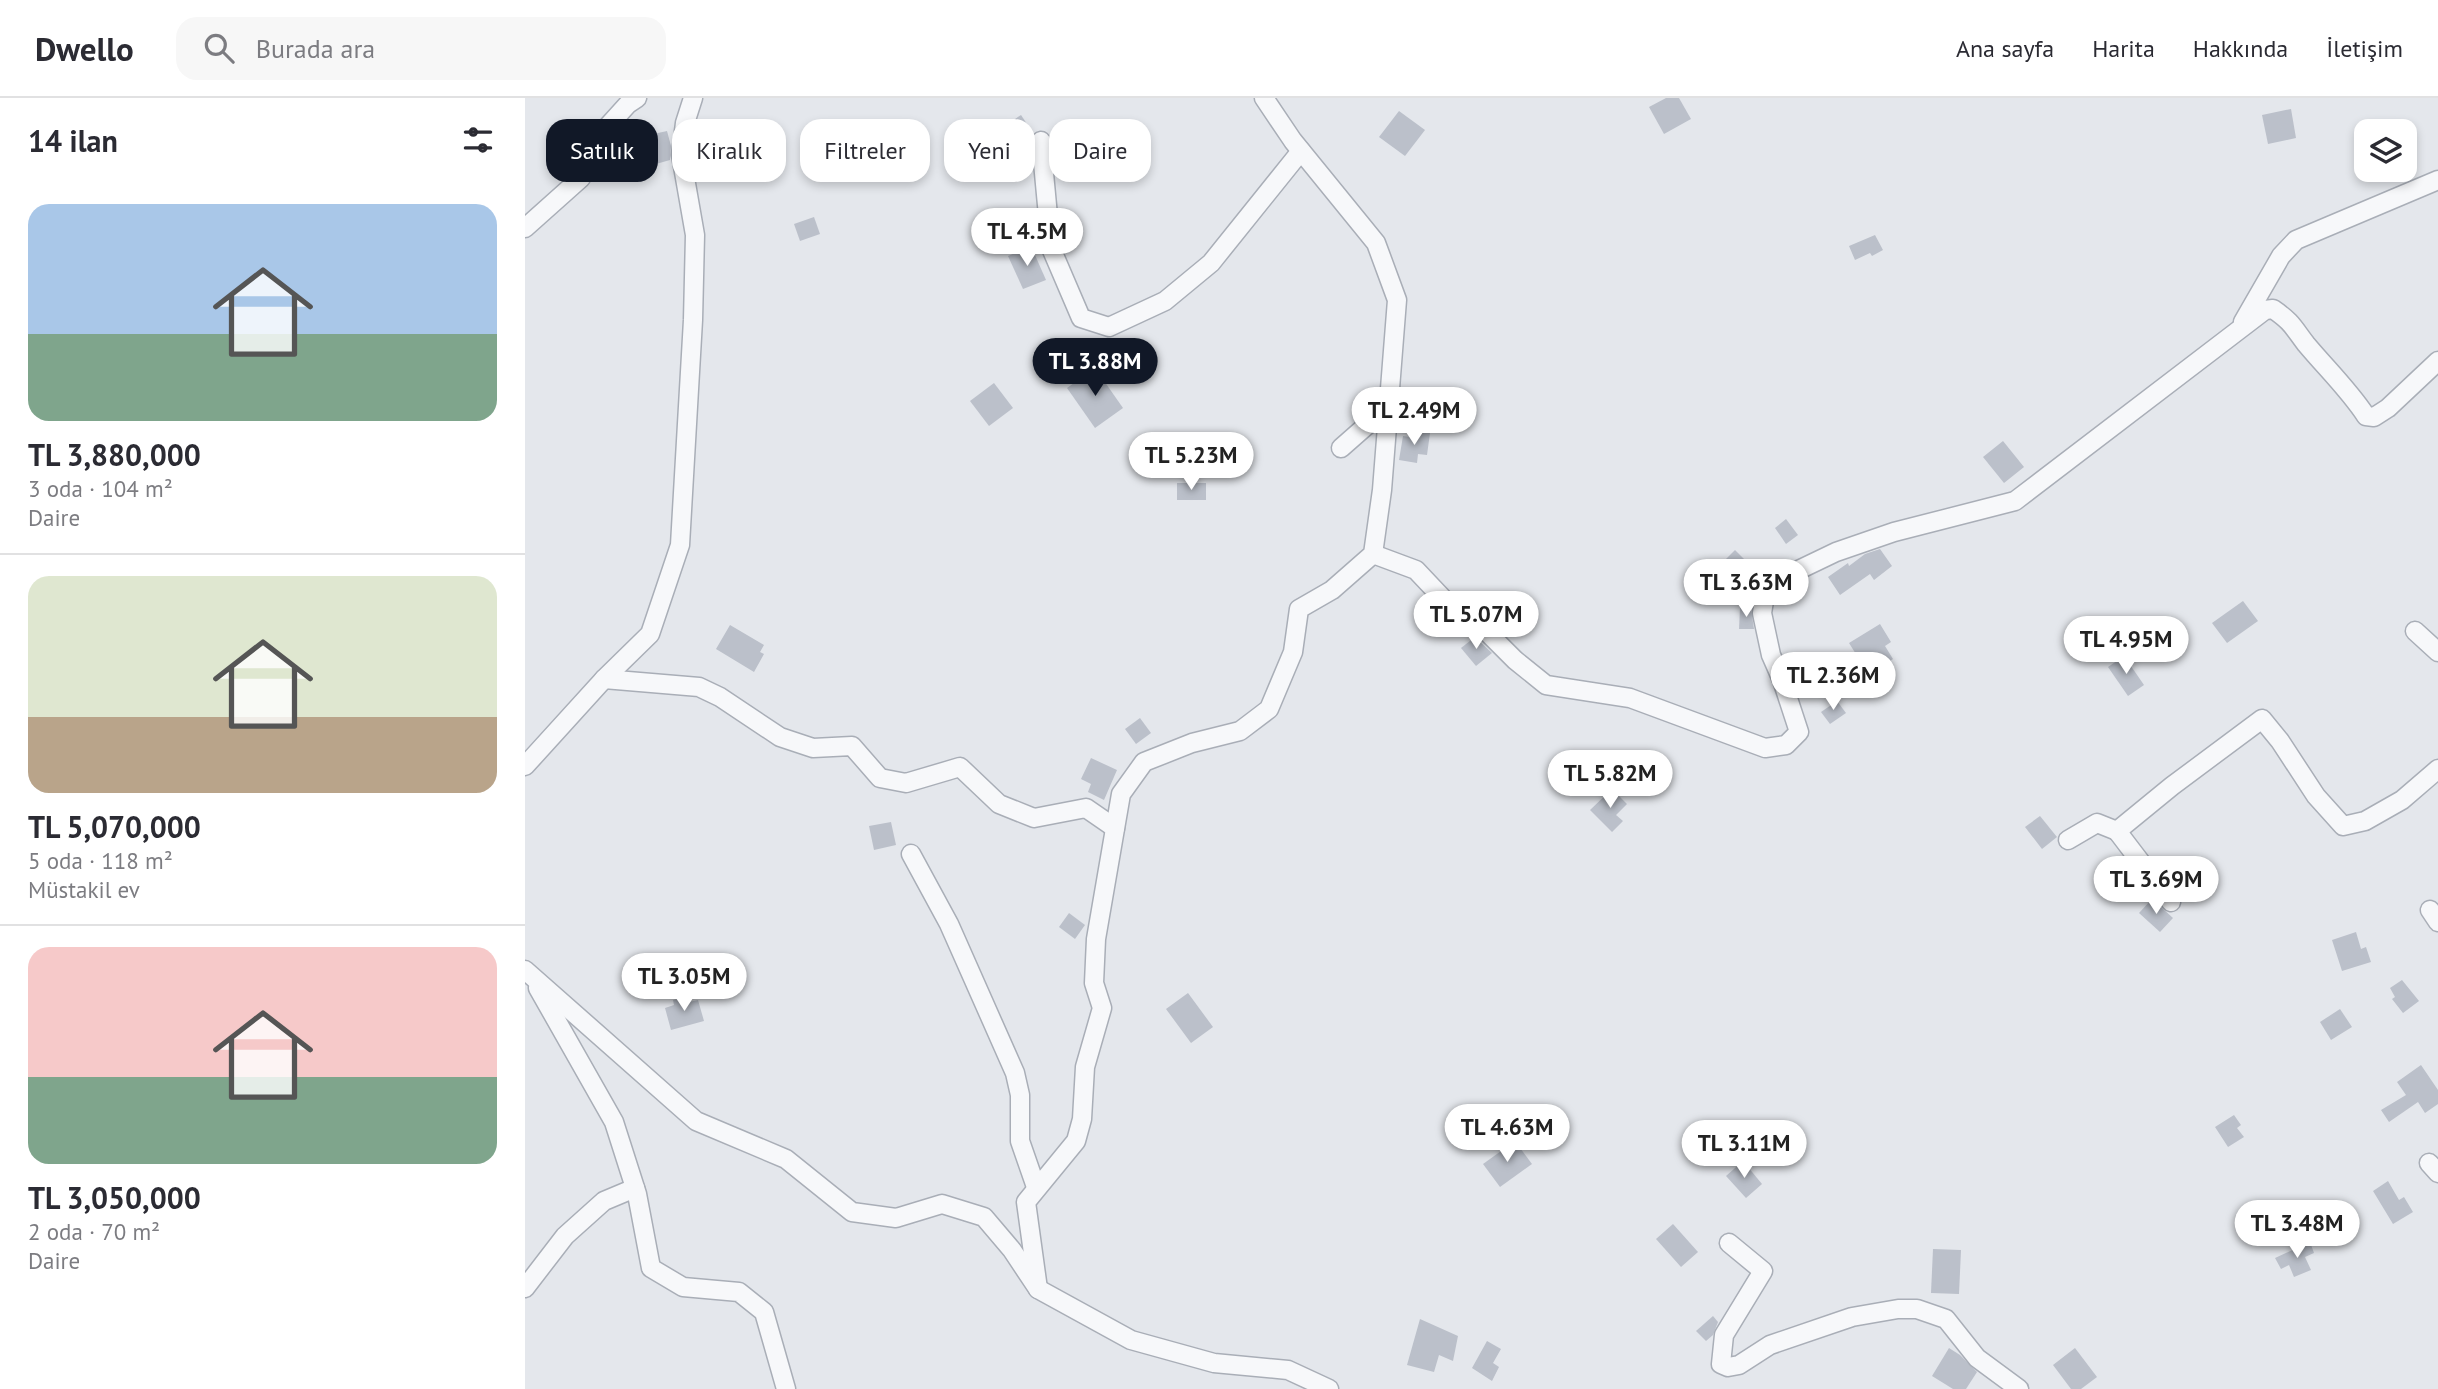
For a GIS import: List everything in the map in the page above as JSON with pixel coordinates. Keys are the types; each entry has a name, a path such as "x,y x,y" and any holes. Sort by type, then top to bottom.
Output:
{"street":[{"path":"525,228 580,178 589,147 628,104 637,98"},
{"path":"525,766 604,678 650,634 680,545 693,320 695,235 681,155 685,123 693,98"},
{"path":"1038,1289 1026,1202 1076,1141 1082,1119 1085,1067 1102,1008 1094,983 1096,939 1121,794 1144,762 1192,743 1240,731 1269,709 1293,652 1299,609 1332,590 1373,554 1397,300 1376,243 1301,151 1264,98"},
{"path":"1041,141 1051,248 1081,318 1109,327 1165,302 1211,263 1301,151"},
{"path":"2239,330 2281,256 2296,240 2438,180"},
{"path":"1373,554 1416,570 1450,606 1487,632 1515,660 1546,685 1630,698 1765,748 1786,745 1799,732 1771,654 1762,614 1765,595 1786,576 1836,552 1894,531 2015,500 2265,310 2273,309 2290,321 2366,416 2374,417 2388,408 2438,361"},
{"path":"1341,448 1366,426 1388,412"},
{"path":"2415,631 2438,652"},
{"path":"604,678 699,687 720,697 780,737 813,748 852,746 880,778 906,783 960,767 999,804 1034,818 1086,808 1115,828"},
{"path":"2117,831 2172,786 2263,719 2316,796 2343,826 2365,821 2402,800 2438,769"},
{"path":"2069,840 2097,823 2117,831 2171,902"},
{"path":"911,854 949,924 1015,1073 1020,1095 1020,1141 1036,1187"},
{"path":"528,973 614,1122 635,1188 651,1268 683,1287 739,1292 764,1312 786,1389"},
{"path":"528,973 696,1121 786,1159 852,1212 896,1217 942,1204 984,1217 1012,1250 1038,1289 1131,1340 1215,1363 1288,1370 1329,1389"},
{"path":"525,1288 565,1236 604,1200 635,1188"},
{"path":"1729,1243 1763,1271 1724,1335 1721,1364 1728,1367 1739,1365 1770,1345 1852,1317 1898,1309 1917,1309 1946,1319 1977,1358 2019,1389"}],"building":[{"path":"1666,98 1679,98 1691,119 1664,134 1649,107"},
{"path":"2291,109 2296,138 2268,144 2262,115"},
{"path":"1399,111 1425,130 1405,156 1379,137"},
{"path":"667,131 671,146 670,160 658,163 658,133"},
{"path":"814,217 820,234 800,241 794,224"},
{"path":"1875,235 1883,250 1855,260 1849,246"},
{"path":"1031,246 1046,280 1023,289 1008,256"},
{"path":"1095,368 1123,408 1095,428 1067,388"},
{"path":"994,383 1013,408 989,426 970,401"},
{"path":"1418,432 1430,433 1427,455 1418,454 1417,463 1399,460 1403,436 1417,438"},
{"path":"2003,441 2024,467 2004,483 1983,457"},
{"path":"1177,483 1206,483 1206,500 1177,500"},
{"path":"1786,519 1798,535 1786,544 1775,528"},
{"path":"1880,549 1892,566 1874,580 1870,574 1840,595 1828,577 1848,563 1849,566 1865,554"},
{"path":"1735,550 1760,575 1747,588 1722,563"},
{"path":"2243,601 2258,621 2227,643 2212,623"},
{"path":"1740,608 1751,609 1754,629 1739,629"},
{"path":"1880,624 1891,642 1885,646 1893,659 1869,675 1849,643"},
{"path":"730,625 764,645 760,652 764,654 754,672 716,649"},
{"path":"1475,637 1492,653 1476,666 1461,648"},
{"path":"2124,656 2144,685 2128,696 2108,667"},
{"path":"1837,701 1846,713 1830,724 1821,712"},
{"path":"1140,718 1151,733 1136,744 1125,729"},
{"path":"1091,758 1117,770 1104,800 1088,792 1091,784 1081,779"},
{"path":"1612,789 1627,804 1616,815 1623,821 1612,832 1590,810"},
{"path":"2040,816 2057,837 2042,849 2025,827"},
{"path":"891,822 896,845 874,850 869,826"},
{"path":"2152,899 2173,918 2160,932 2139,913"},
{"path":"1069,913 1085,925 1075,939 1059,927"},
{"path":"2356,932 2361,949 2366,947 2371,962 2342,971 2332,940"},
{"path":"2402,980 2419,1001 2403,1013 2392,999 2395,997 2390,988"},
{"path":"1188,993 1213,1027 1191,1043 1166,1009"},
{"path":"688,996 689,1002 698,1000 704,1021 671,1030 665,1008 674,1005 673,1000"},
{"path":"2340,1009 2352,1027 2331,1040 2320,1022"},
{"path":"2421,1065 2438,1090 2438,1104 2425,1113 2418,1102 2389,1122 2381,1110 2406,1095 2397,1082"},
{"path":"2234,1115 2241,1125 2237,1128 2244,1137 2228,1147 2215,1127"},
{"path":"1515,1141 1532,1164 1500,1187 1483,1164"},
{"path":"1743,1161 1762,1184 1746,1198 1726,1176"},
{"path":"2388,1181 2399,1200 2404,1197 2413,1212 2393,1224 2373,1191"},
{"path":"1673,1224 1698,1252 1681,1267 1656,1239"},
{"path":"2310,1242 2314,1253 2305,1257 2311,1270 2294,1277 2289,1265 2281,1269 2275,1258"},
{"path":"1933,1249 1961,1250 1959,1294 1931,1293"},
{"path":"1713,1316 1718,1322 1713,1335 1706,1341 1696,1331"},
{"path":"1420,1319 1458,1336 1453,1361 1439,1355 1434,1372 1407,1365"},
{"path":"1487,1341 1501,1349 1493,1363 1499,1367 1492,1381 1472,1368"},
{"path":"1949,1348 1977,1372 1966,1389 1953,1389 1932,1376"},
{"path":"2075,1348 2097,1377 2081,1389 2071,1389 2053,1365"}]}
